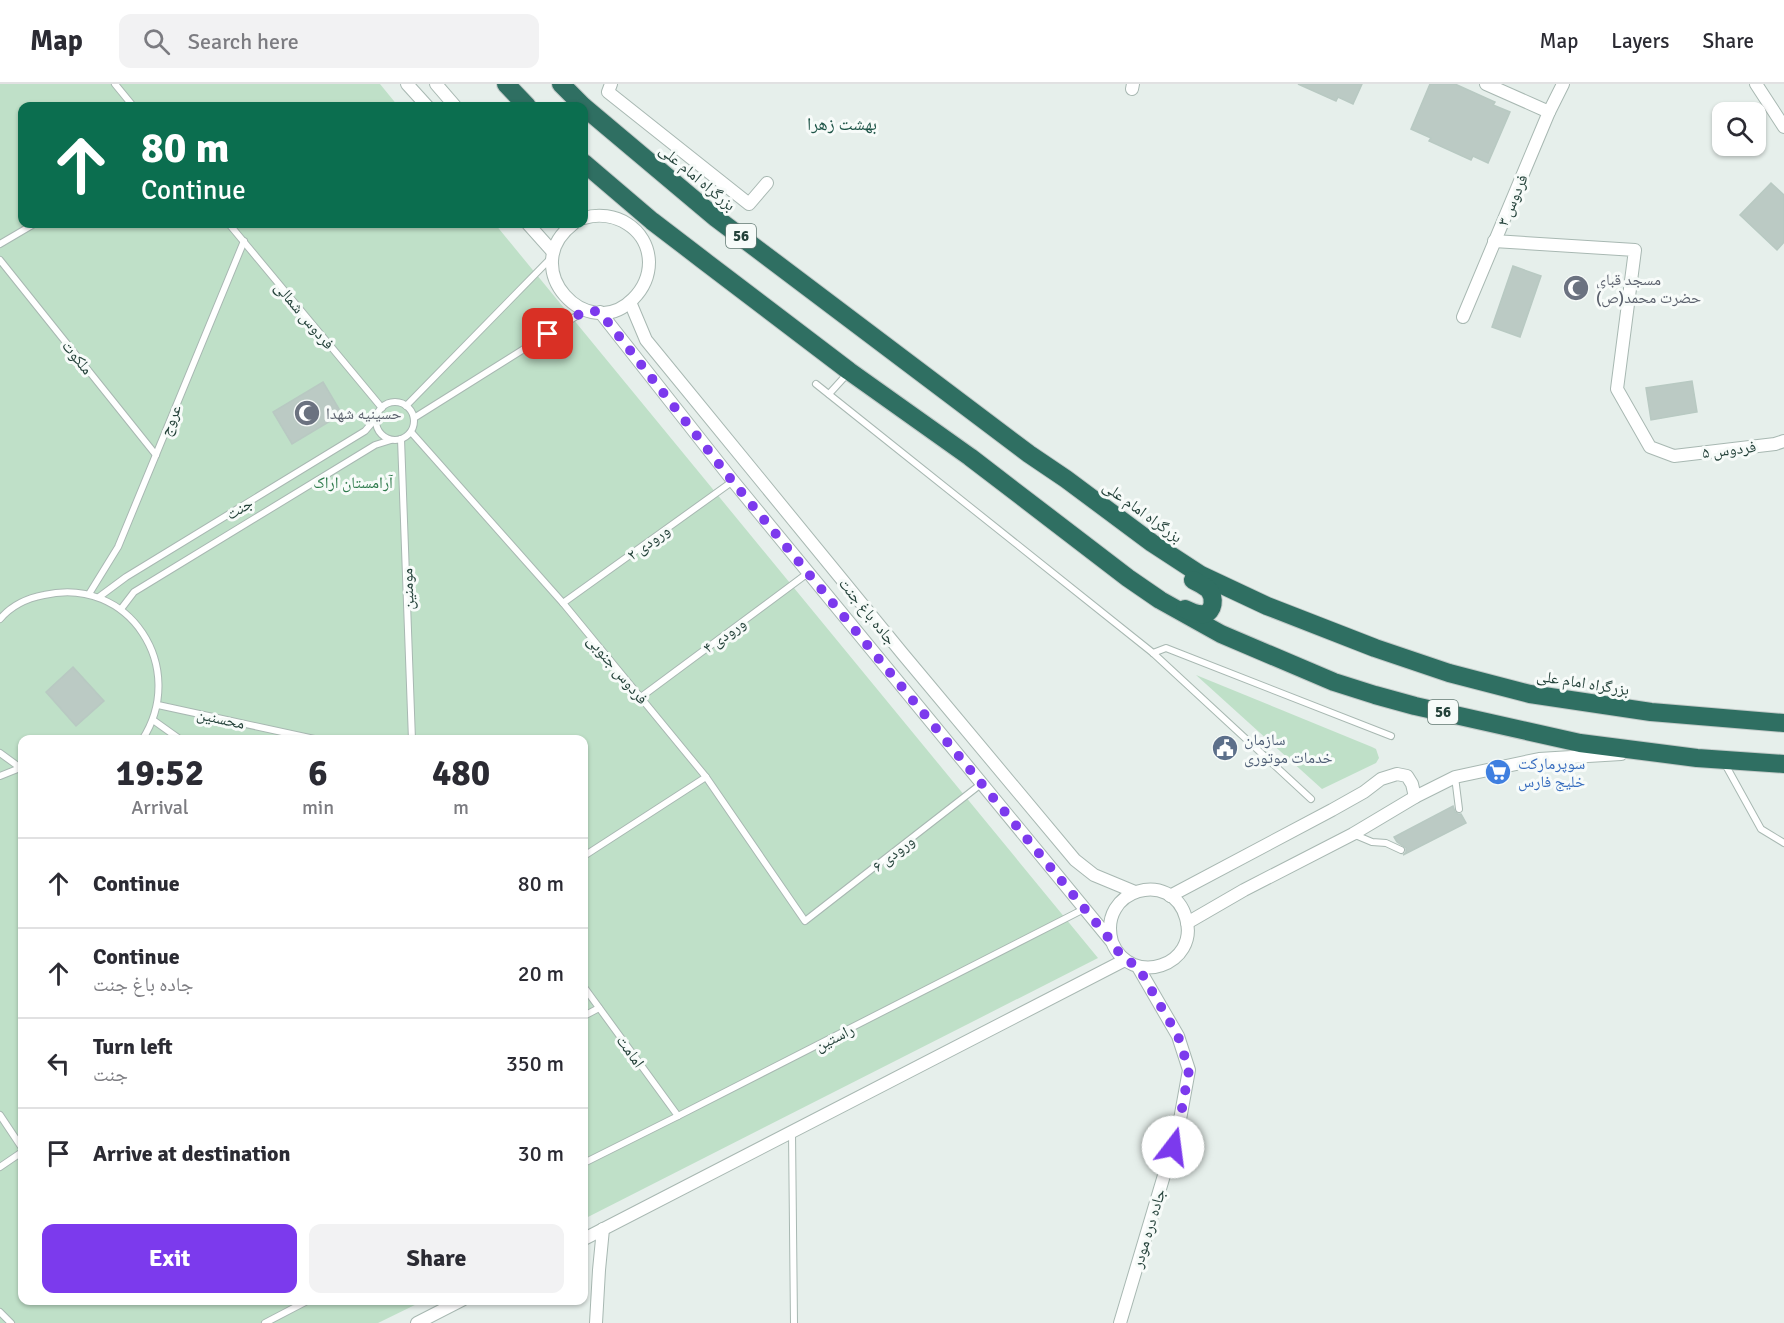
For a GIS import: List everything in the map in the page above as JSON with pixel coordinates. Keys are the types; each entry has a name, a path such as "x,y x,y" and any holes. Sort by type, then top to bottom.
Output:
{"highway":[{"path":"506,84 523,102"},
{"name":"بزرگراه امام علی","path":"561,84 578,102"},
{"name":"بزرگراه امام علی","path":"588,111 716,218 1029,454 1152,543 1201,574 1267,606 1375,648 1449,673 1530,694 1651,712 1784,723"},
{"name":"56","path":"588,166 652,221 849,371 970,458 1128,578 1160,600 1221,634 1334,682 1415,705 1580,743 1654,753 1784,764"},
{"path":"1128,578 1195,613 1204,614 1211,610 1213,603 1209,590 1177,568 1152,543"}],"street":[{"path":"407,84 423,102"},
{"path":"436,84 452,102"},
{"path":"1486,84 1549,112"},
{"name":"فردوس ۳","path":"1463,316 1563,84"},
{"path":"1756,84 1784,127"},
{"path":"610,88 749,204 768,183"},
{"path":"565,228 558,239 553,255 553,275 558,288 570,302 586,310 600,312 614,310 630,302 642,288 648,270 648,257 642,239 634,228 618,218 600,215 588,217"},
{"path":"531,228 553,255"},
{"name":"فردوس ۵","path":"1494,241 1635,250 1617,388 1650,447 1674,456 1784,441"},
{"name":"جاده باغ جنت","path":"630,302 646,340 1075,860 1094,875 1135,892"},
{"name":"جاده باغ جنت","path":"600,312 733,482 1112,942"},
{"path":"885,668 903,653"},
{"path":"1187,922 1455,777 1539,759 1654,753"},
{"path":"1170,896 1332,810 1364,792 1381,779 1397,774 1407,776 1412,784 1415,797"},
{"path":"1153,890 1170,896 1180,905 1187,922 1186,941 1176,957 1160,966 1147,968 1138,967 1125,960 1118,954 1112,942 1110,923 1114,910 1123,899 1135,892 1153,890"},
{"path":"588,1237 1125,960"},
{"name":"جاده دره مودر","path":"1120,1323 1179,1125 1189,1070 1178,1036 1138,967"},
{"path":"596,1323 598,1270 603,1229"},
{"path":"417,1323 452,1305"}],"lane":[{"path":"115,84 130,102"},
{"path":"0,244 27,228"},
{"name":"فردوس شمالی","path":"232,228 382,408"},
{"name":"عروج","path":"89,594 118,547 244,242"},
{"path":"406,406 553,255"},
{"name":"ملکوت","path":"0,260 156,455"},
{"path":"414,418 586,310"},
{"path":"829,394 849,371"},
{"path":"816,384 1153,653 1311,799"},
{"path":"121,609 134,592 375,445 401,439 411,432 414,418 406,406 394,402 382,408 376,417 379,432 390,440"},
{"name":"جنت","path":"99,597 126,577 365,431 376,417"},
{"name":"فردوس جنوبی","path":"411,432 563,603 706,777 805,921"},
{"name":"مومنین","path":"401,439 412,735"},
{"name":"ورودی ۲","path":"563,603 733,482"},
{"name":"ورودی ۴","path":"641,697 808,573"},
{"path":"0,619 30,598 59,591 89,594 121,609 146,635 158,669 158,705 145,735"},
{"path":"1153,653 1166,648 1391,736"},
{"name":"محسنین","path":"158,705 296,735"},
{"path":"153,720 174,735"},
{"path":"0,753 18,767"},
{"path":"1723,760 1761,830 1784,843"},
{"path":"0,776 18,770"},
{"path":"588,853 706,777"},
{"path":"1455,777 1459,809"},
{"name":"ورودی ۶","path":"805,921 981,784"},
{"path":"1353,834 1372,842 1386,843 1401,850"},
{"name":"راستین","path":"588,1161 1084,909"},
{"name":"امامت","path":"588,993 678,1116"},
{"path":"588,1014 599,1008"},
{"path":"0,1115 18,1144"},
{"path":"792,1131 794,1323"},
{"path":"0,1167 18,1153"},
{"path":"265,1323 299,1305"},
{"path":"0,1312 11,1323"}],"green space":[{"name":"آرامستان اراک","path":"0,84 380,84 395,102 18,102 18,228 498,228 1098,958 588,1217 588,735 18,735 18,1305 415,1305 378,1323 0,1323"},
{"path":"1196,675 1372,747 1376,749 1379,758 1376,763 1322,789"}],"building":[{"path":"1298,84 1362,84 1353,104 1338,97 1336,101"},
{"path":"1430,84 1455,84 1495,102 1493,105 1510,112 1488,163 1473,156 1471,160 1429,141 1431,138 1411,129"},
{"path":"1771,183 1784,195 1784,242 1777,250 1740,215"},
{"path":"1513,266 1541,276 1520,337 1492,327"},
{"path":"1692,381 1697,412 1651,420 1646,388"},
{"name":"حسینیه شهدا","path":"323,382 342,414 292,444 273,412"},
{"path":"73,667 104,701 76,726 46,692"},
{"path":"1453,806 1455,812 1461,814 1466,823 1403,855 1406,848 1394,837"}],"place":[{"name":"مسجد قبای حضرت محمد‌(ص)","path":"1576,288"},
{"name":"حسینیه شهدا","path":"307,413"},
{"name":"سازمان خدمات موتوری","path":"1225,748"},
{"name":"سوپرمارکت خلیج فارس","path":"1498,772"}],"district":[{"name":"بهشت زهرا","path":"842,124"}],"route":[{"path":"548,334 586,310 600,312 733,482 1112,942 1118,954 1138,967 1178,1036 1189,1070 1173,1147"}]}
